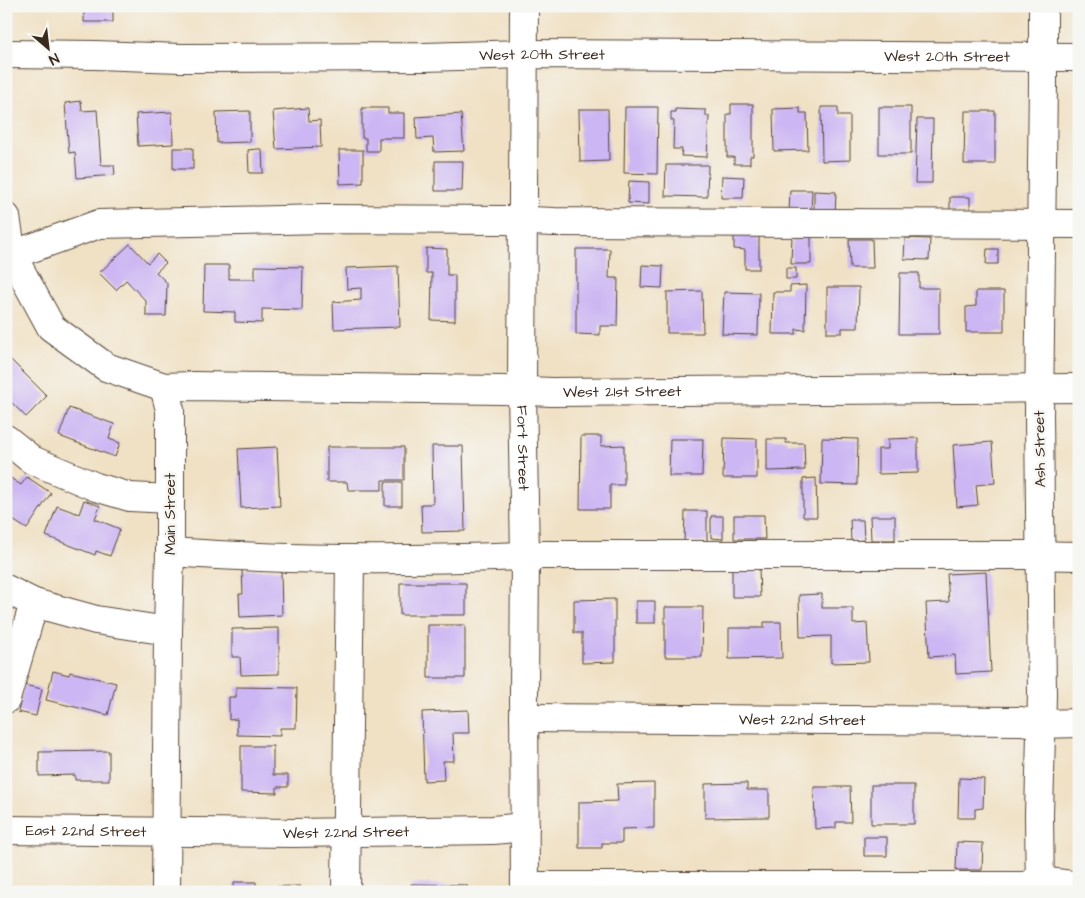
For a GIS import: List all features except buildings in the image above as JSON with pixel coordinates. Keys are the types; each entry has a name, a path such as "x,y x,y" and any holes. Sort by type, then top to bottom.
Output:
{"street":[{"name":"Fort Street","path":"524,6 522,390 525,556 525,889"},
{"name":"Ash Street","path":"1040,886 1042,6"},
{"name":"West 20th Street","path":"6,54 95,54 181,58 525,54 1079,57"},
{"path":"6,217 12,255 52,327 106,367 164,388"},
{"path":"12,255 99,224 324,219 1079,224"},
{"name":"West 21st Street","path":"164,388 193,386 562,392 1079,388"},
{"name":"Main Street","path":"164,388 170,410 166,892"},
{"path":"6,439 32,460 96,487 130,497 170,498"},
{"path":"170,552 350,559 525,556 1079,556"},
{"path":"346,892 350,559"},
{"path":"6,589 34,603 96,620 168,631"},
{"path":"6,699 34,603"},
{"name":"West 22nd Street","path":"524,718 1079,723"},
{"name":"West 22nd Street","path":"167,831 293,833 494,830 525,827"},
{"name":"East 22nd Street","path":"6,830 167,831"},
{"path":"525,889 1079,886"}]}
